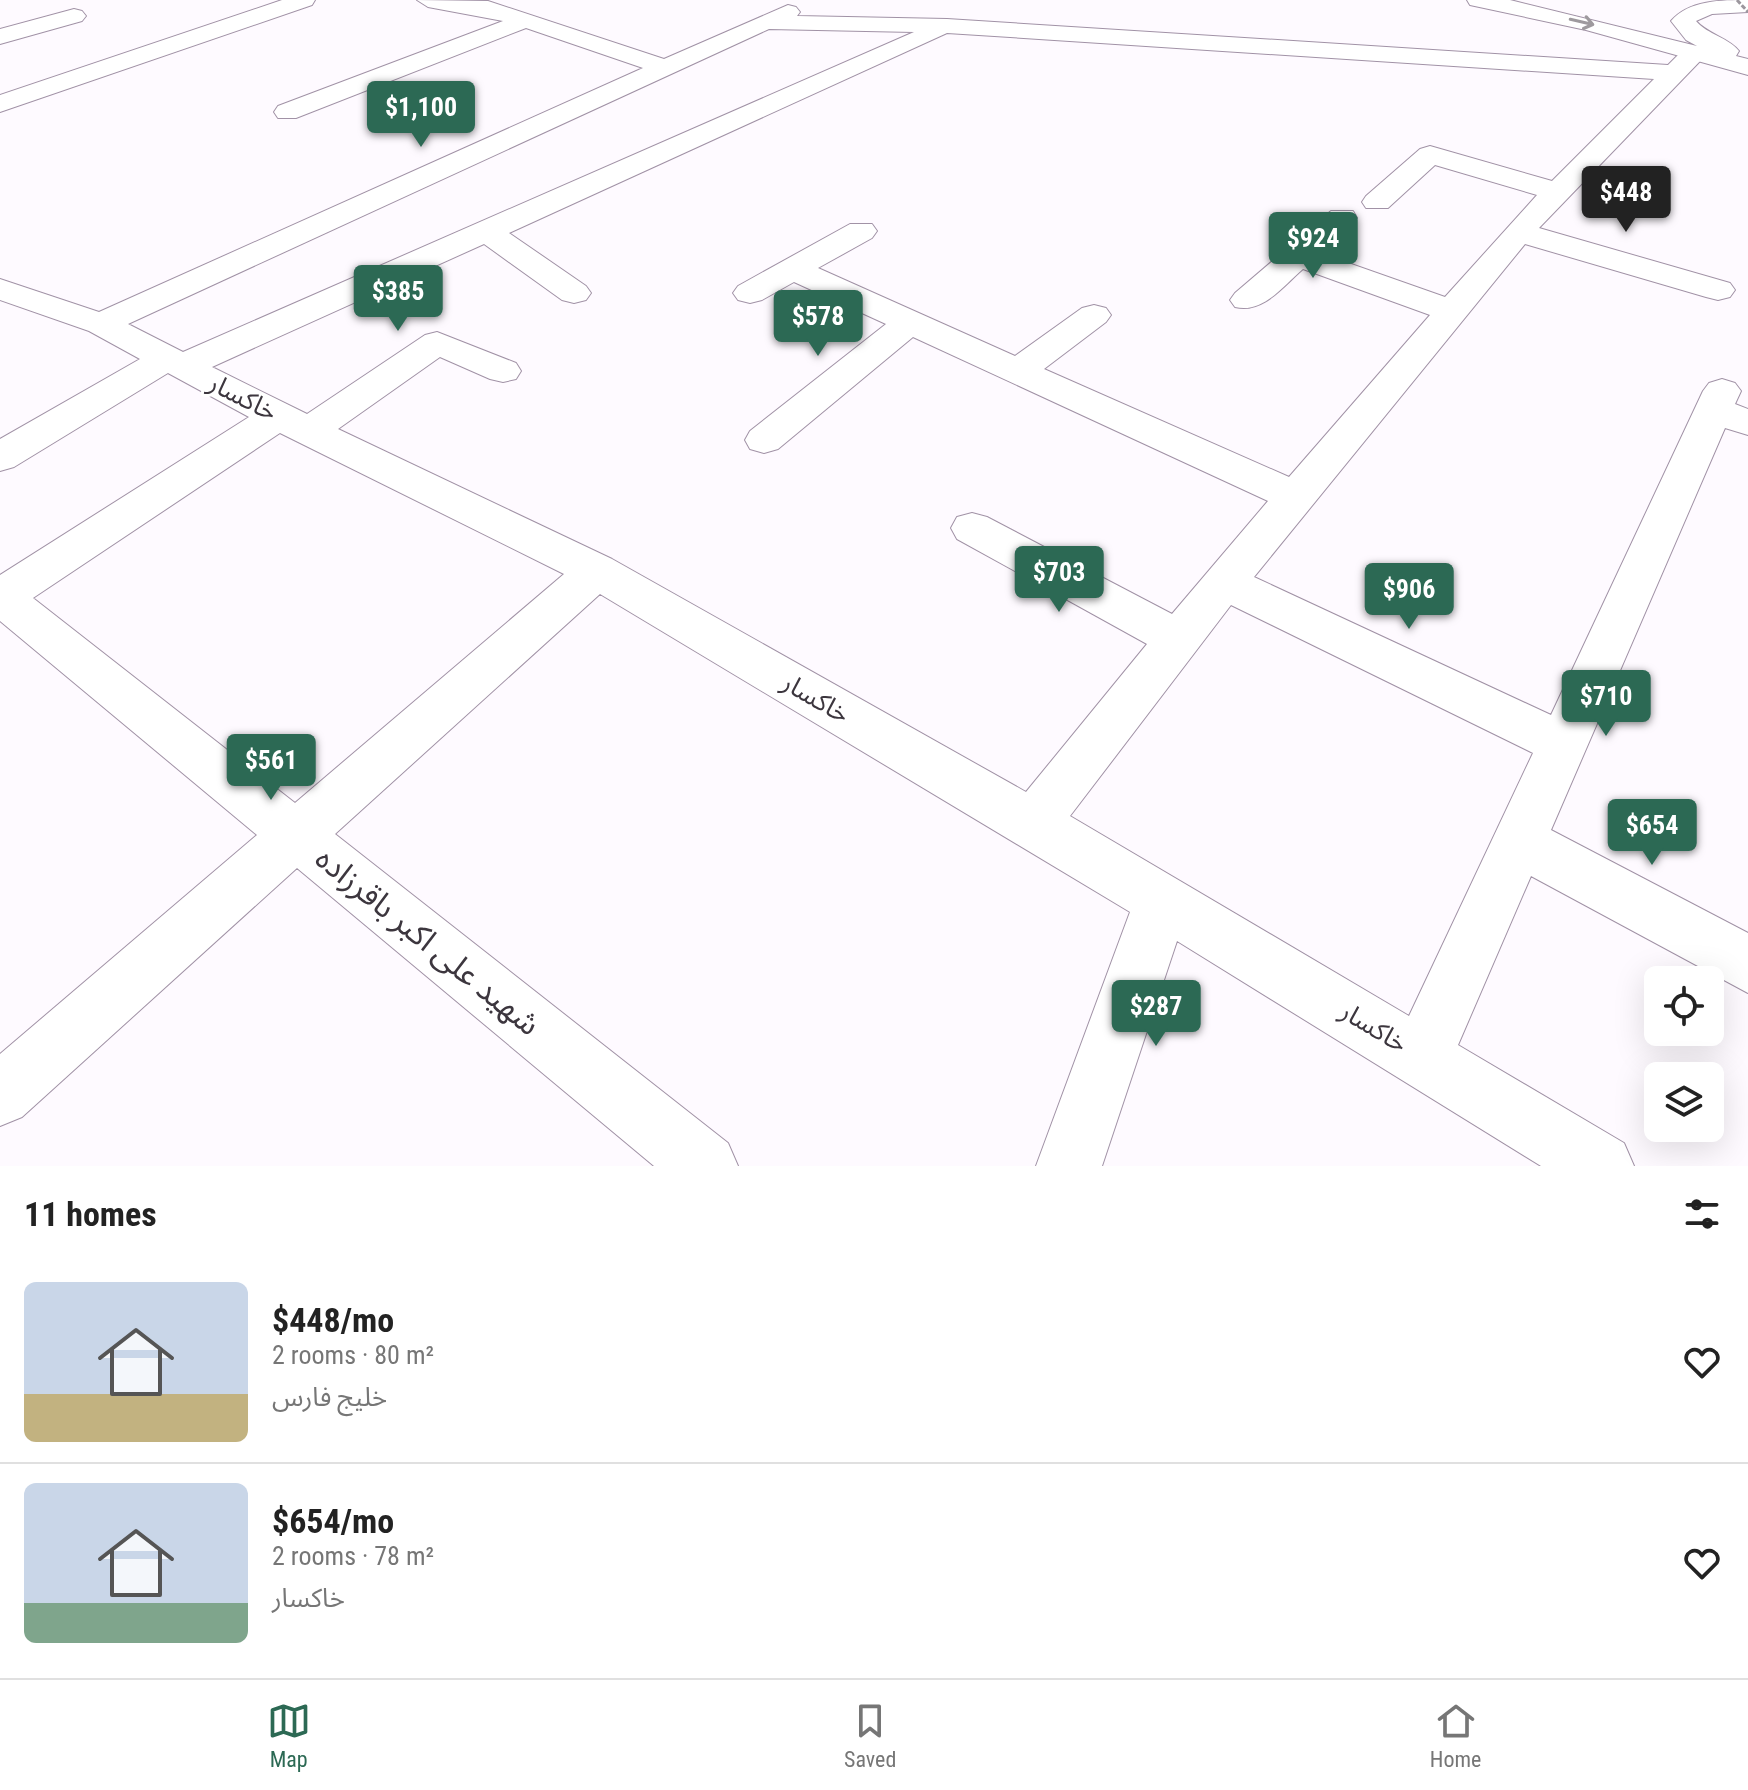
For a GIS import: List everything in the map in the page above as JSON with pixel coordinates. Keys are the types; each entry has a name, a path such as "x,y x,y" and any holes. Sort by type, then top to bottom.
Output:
{"main road":[{"path":"0,104 304,0"},
{"path":"428,0 488,8 664,67"},
{"path":"101,324 762,22 822,0"},
{"path":"924,0 947,26"},
{"path":"1478,0 1590,24 1748,67"},
{"path":"1670,0 1745,6"},
{"path":"1745,6 1702,10 1690,14 1683,21 1695,35 1748,60"},
{"path":"0,37 74,16"},
{"path":"287,112 526,20"},
{"path":"762,22 947,26 1674,73"},
{"path":"0,457 175,362 486,231 947,26"},
{"path":"1033,823 1224,582 1518,232 1695,52"},
{"path":"1377,202 1430,155 1555,191"},
{"path":"1247,300 1342,218"},
{"path":"486,231 574,293"},
{"path":"750,293 861,231"},
{"path":"1518,232 1718,290"},
{"path":"1298,256 1452,311"},
{"path":"793,269 1295,497"},
{"name":"خاکسار","path":"0,289 101,324 294,423 597,571 1033,823 1601,1166"},
{"path":"1017,371 1094,315"},
{"path":"764,440 910,322"},
{"path":"0,597 294,423 437,343 503,371"},
{"path":"1422,1056 1563,744 1728,408"},
{"path":"972,528 1178,639"},
{"path":"0,1095 295,832 597,571"},
{"path":"1224,582 1563,744"},
{"name":"شهید علی اکبر باقرزاده","path":"0,597 295,832 705,1166"},
{"path":"1519,841 1748,964"},
{"path":"1069,1166 1162,901"}]}
